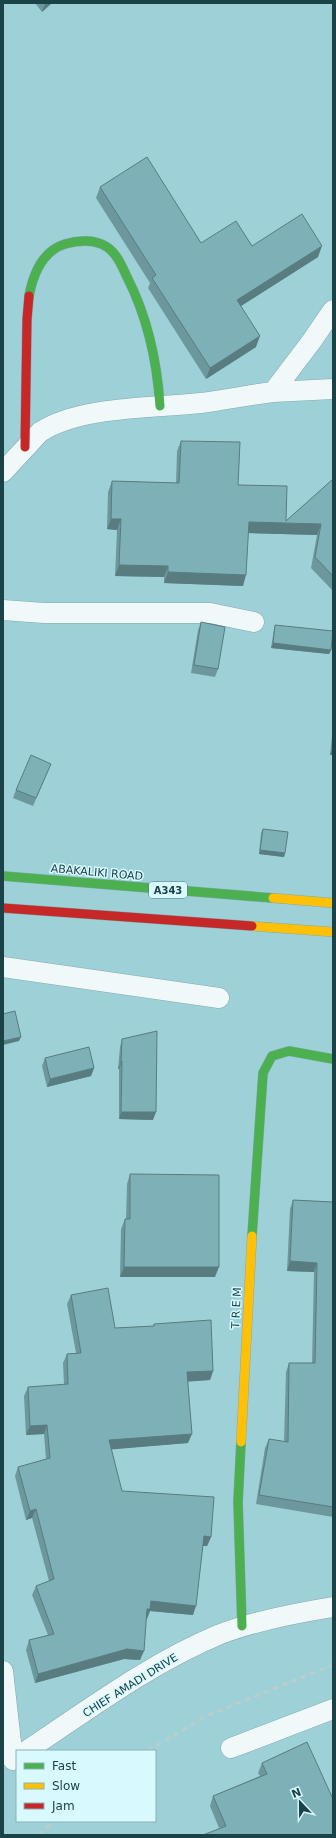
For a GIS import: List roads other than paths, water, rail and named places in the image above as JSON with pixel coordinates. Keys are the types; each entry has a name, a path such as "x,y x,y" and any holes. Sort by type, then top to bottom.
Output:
{"main road":[{"path":"25,448 24,412 28,299 37,268 48,252 68,243 91,241 106,247 118,259 131,283 148,323 155,354 160,406"},
{"name":"ABAKALIKI ROAD","path":"3,876 333,904"},
{"path":"3,908 333,932"},
{"name":"T R E M","path":"242,1626 238,1502 248,1304 263,1073 272,1056 289,1051 333,1059"}],"street":[{"path":"273,392 333,310"},
{"path":"3,472 40,432 46,428 70,419 105,412 201,403 273,392 333,389"},
{"path":"3,610 44,613 210,613 254,622"},
{"path":"3,967 219,998"},
{"name":"CHIEF AMADI DRIVE","path":"29,1750 158,1665 212,1638 242,1626 333,1607"},
{"path":"3,1671 15,1759"},
{"path":"231,1748 333,1709"}],"railway":[{"path":"150,1750 206,1716 333,1665"},
{"path":"39,1835 54,1822"}]}
